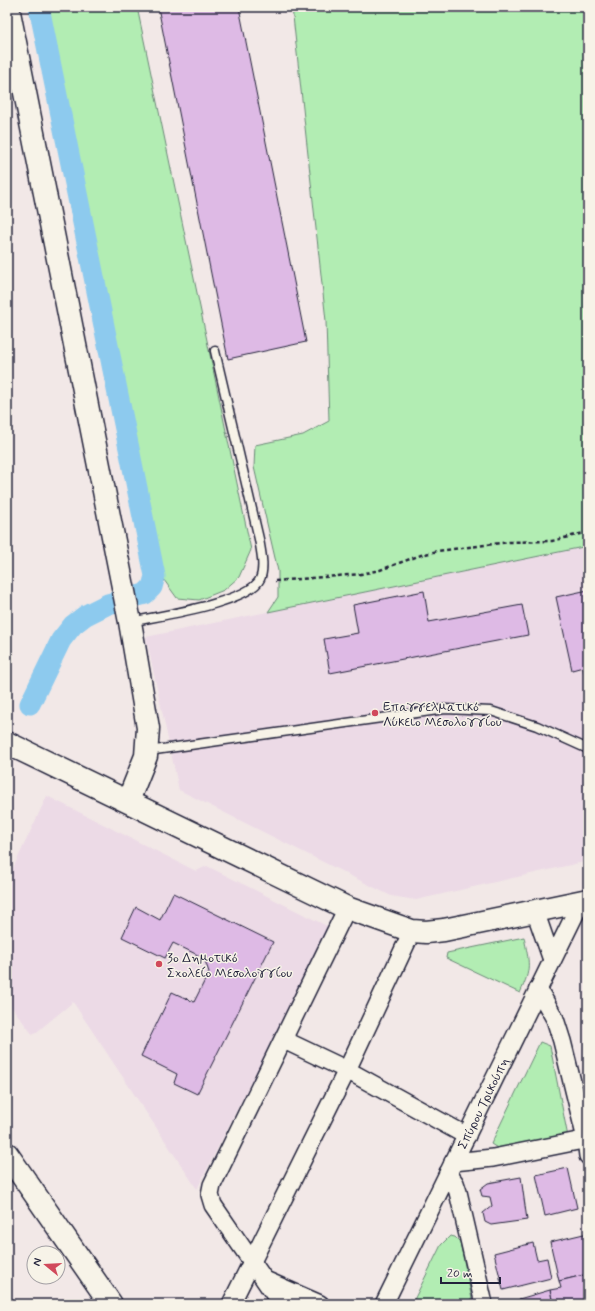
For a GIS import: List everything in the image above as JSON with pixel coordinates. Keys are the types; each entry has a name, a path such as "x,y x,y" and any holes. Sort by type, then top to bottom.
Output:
{"street":[{"path":"8,7 147,720 147,752 128,801"},
{"path":"7,742 347,908 412,931 426,932 444,930 584,901"},
{"name":"Σπύρου Τρικούπη","path":"384,1304 552,960 584,901"},
{"path":"281,1304 213,1205 210,1195 212,1185 347,908"},
{"path":"535,912 552,960"},
{"path":"231,1304 347,1070 412,931"},
{"path":"484,1304 451,1168 493,1158 587,1145 560,1034 555,1019 538,989"},
{"path":"284,1040 347,1070 466,1136"},
{"path":"7,1154 111,1304"},
{"path":"265,1280 320,1304"}],"lane":[{"path":"128,617 214,604 241,596 254,586 260,578 262,561 259,539 215,351"},
{"path":"147,752 445,709 491,711 537,726 588,749"}],"path":[{"path":"260,578 280,581 361,574 380,570 421,555 458,547 509,542 552,541 588,532"}],"shaded area":[{"name":"Επαγγελματικό Λύκειο Μεσολογγίου","path":"588,546 588,861 416,900 391,896 179,790 146,637"},
{"name":"3ο Δημοτικό Σχολείο Μεσολογγίου","path":"47,796 196,871 207,866 329,927 197,1189 73,1002 33,1035 7,1001 7,881"}],"green space":[{"path":"48,7 137,7 251,550 239,577 224,590 199,600 177,598 164,580"},
{"path":"292,7 588,7 588,546 268,612 278,597 278,571 254,467 255,445 303,435 329,421 326,321"},
{"path":"524,937 528,971 520,993 446,958 447,953"},
{"path":"540,1042 550,1046 568,1137 502,1151 491,1144"},
{"path":"450,1236 455,1237 460,1242 473,1304 412,1304 441,1245"}],"building":[{"path":"158,7 239,7 306,342 228,359"},
{"path":"588,590 588,680 586,680 583,667 572,670 556,597"},
{"path":"424,591 429,622 522,605 528,635 330,673 324,639 358,633 353,605"},
{"name":"3ο Δημοτικό Σχολείο Μεσολογγίου","path":"173,893 273,942 197,1094 174,1083 177,1074 141,1056 172,992 194,1002 209,972 204,958 173,943 165,958 122,937 136,907 160,920"},
{"path":"568,1168 577,1208 545,1216 536,1175"},
{"path":"521,1177 527,1220 491,1225 485,1222 483,1213 492,1206 490,1197 482,1196 480,1189 488,1183"},
{"path":"588,1233 588,1274 559,1281 550,1242"},
{"path":"533,1243 537,1260 547,1258 551,1278 503,1290 494,1253"},
{"path":"588,1274 588,1304 553,1304 550,1290 561,1288 559,1281"},
{"path":"550,1290 553,1304 520,1304 519,1299"}],"waterway":[{"path":"30,704 61,640 73,625 86,615 108,604 145,594 152,587 155,576 39,7"}],"place":[{"name":"Επαγγελματικό Λύκειο Μεσολογγίου","path":"375,713"},
{"name":"3ο Δημοτικό Σχολείο Μεσολογγίου","path":"159,964"}]}
